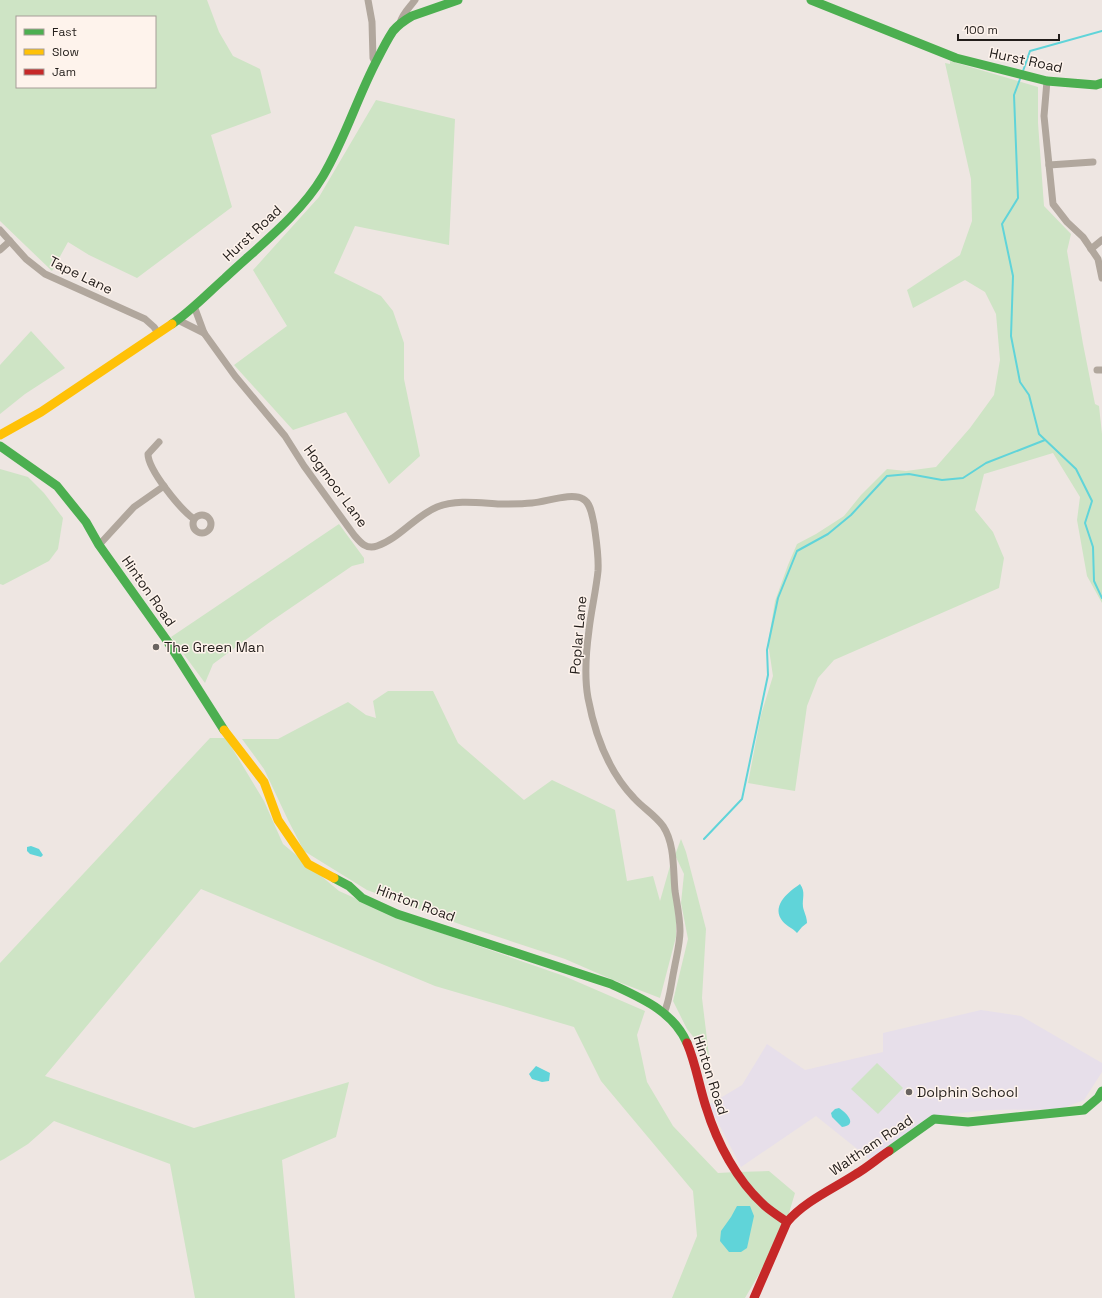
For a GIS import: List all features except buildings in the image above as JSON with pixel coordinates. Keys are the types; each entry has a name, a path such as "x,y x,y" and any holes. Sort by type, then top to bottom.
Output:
{"main road":[{"name":"Hurst Road","path":"0,435 41,412 178,320 292,215 312,192 338,147 375,62 394,30 405,20 422,12 458,0"},
{"name":"Hurst Road","path":"811,0 942,54 1014,74 1047,81 1096,85 1102,83"},
{"name":"Hinton Road","path":"0,446 57,486 86,522 99,545 168,642 228,736 264,782 278,820 308,864 349,886 362,898 397,914 611,984 636,995 664,1013 678,1026 684,1036 698,1076 707,1112 720,1143 736,1172 762,1203 787,1222"},
{"name":"Waltham Road","path":"754,1298 787,1222 793,1215 811,1201 858,1173 934,1119 968,1122 1084,1110 1098,1098 1102,1091"}],"street":[{"path":"368,0 372,22 373,58 375,62"},
{"path":"400,24 401,19 416,0 422,12"},
{"path":"373,40 385,44"},
{"path":"1047,81 1044,116 1053,204 1067,222 1083,237 1098,259 1102,278"},
{"path":"1049,165 1093,162"},
{"name":"Tape Lane","path":"0,230 26,259 45,274 145,318 154,326 158,333"},
{"path":"1091,249 1102,240"},
{"path":"0,250 10,241"},
{"name":"Hogmoor Lane","path":"194,306 204,334 235,376 285,436 304,466 360,541 366,546 372,547 382,544 417,518 438,507 448,504 461,502 501,504 531,503 573,496 584,499"},
{"name":"Hogmoor Lane","path":"178,320 204,334"},
{"path":"159,442 150,451 148,458 149,462 164,486 186,514 194,519"},
{"path":"99,545 134,507 164,486"},
{"name":"Poplar Lane","path":"584,499 587,502 592,514 598,564 586,656 587,683 590,704 600,743 614,774 636,800 664,827 672,850 680,932 664,1013"}],"shaded area":[{"name":"Dolphin School","path":"981,1010 1021,1016 1102,1063 1102,1072 1084,1100 1061,1109 989,1110 952,1114 871,1160 816,1116 741,1167 709,1105 742,1085 767,1044 805,1070 883,1052 883,1033"}],"green space":[{"path":"0,0 207,0 219,32 233,56 260,69 271,113 211,135 232,207 137,278 89,255 68,242 52,271 0,221"},
{"path":"950,61 1038,87 1038,123 1044,206 1071,234 1067,251 1095,404 1099,406 1102,434 1102,603 1087,576 1077,520 1080,497 1053,453 984,474 975,510 993,532 1004,558 999,588 834,660 818,678 807,706 795,791 748,783 761,715 773,676 768,643 775,601 797,544 844,516 861,495 887,469 906,471 936,467 970,428 994,395 1000,360 996,314 985,292 965,280 913,308 907,290 960,255 972,221 971,179 945,63 950,64"},
{"path":"376,100 455,119 449,245 355,226 334,273 381,296 393,311 404,343 404,379 420,456 389,484 346,412 293,430 234,365 287,326 253,270 319,197"},
{"path":"31,331 65,368 25,394 0,414 0,365"},
{"path":"0,469 28,477 44,493 63,518 58,549 49,561 3,585 0,584"},
{"path":"339,524 364,558 364,563 352,566 270,622 213,664 205,683 171,637"},
{"path":"388,691 433,691 458,743 524,800 552,780 615,810 627,881 653,876 660,901 670,866 676,919 676,937 660,998 565,959 462,925 367,890 304,851 264,769 242,739 278,739 348,702 366,715 376,718 373,701"},
{"path":"210,738 226,738 264,801 283,844 339,891 404,920 564,976 645,1011 637,1035 647,1082 673,1126 718,1173 769,1171 795,1193 783,1233 745,1298 672,1298 697,1236 693,1191 601,1081 574,1027 435,986 201,889 45,1076 194,1128 349,1082 336,1137 282,1160 295,1298 195,1298 170,1164 54,1121 28,1144 0,1161 0,963"},
{"path":"681,839 686,852 706,929 702,998 709,1056 687,1029 673,1001 688,939 681,903 684,874 675,855"},
{"path":"877,1063 903,1088 878,1114 851,1089"}],"water":[{"path":"31,846 39,849 43,855 41,857 30,854 27,851 27,847"},
{"path":"800,884 803,890 803,907 807,923 797,933 782,921 779,908 783,898"},
{"path":"536,1066 550,1073 549,1081 542,1082 532,1079 529,1074"},
{"path":"839,1108 850,1119 847,1126 842,1127 832,1117 831,1113 835,1109"},
{"path":"737,1206 750,1206 754,1216 747,1248 741,1252 729,1252 720,1241 721,1231"}],"waterway":[{"path":"1023,71 1030,51 1102,31"},
{"path":"1020,79 1014,95 1018,198 1002,224 1013,276 1011,336 1020,382 1029,395 1039,434 1076,469 1092,501 1085,523 1093,547 1094,581 1102,598"},
{"path":"704,839 742,799 768,675 767,650 778,598 797,551 828,534 851,515 887,476 909,474 942,480 963,478 986,463 1045,440"}],"traffic: fast":[{"path":"172,324 193,308 278,230 314,190 331,162 370,74 393,31 412,16 458,0"},
{"path":"811,0 956,58 1047,81 1096,85 1102,83"},
{"path":"0,446 57,486 86,522 99,545 168,642 224,730"},
{"path":"334,878 349,886 362,898 397,914 611,984 622,989 645,1000 665,1014 681,1032 687,1043"},
{"path":"889,1151 934,1119 968,1122 1084,1110 1098,1098 1102,1091"}],"traffic: slow":[{"path":"0,435 41,412 172,324"},
{"path":"224,730 264,782 278,820 308,864 334,878"}],"traffic: jam":[{"path":"687,1043 711,1121 729,1161 755,1196 787,1222"},
{"path":"754,1298 787,1222 802,1208 889,1151"}],"place":[{"name":"The Green Man","path":"156,647"},
{"name":"Dolphin School","path":"909,1092"}]}
